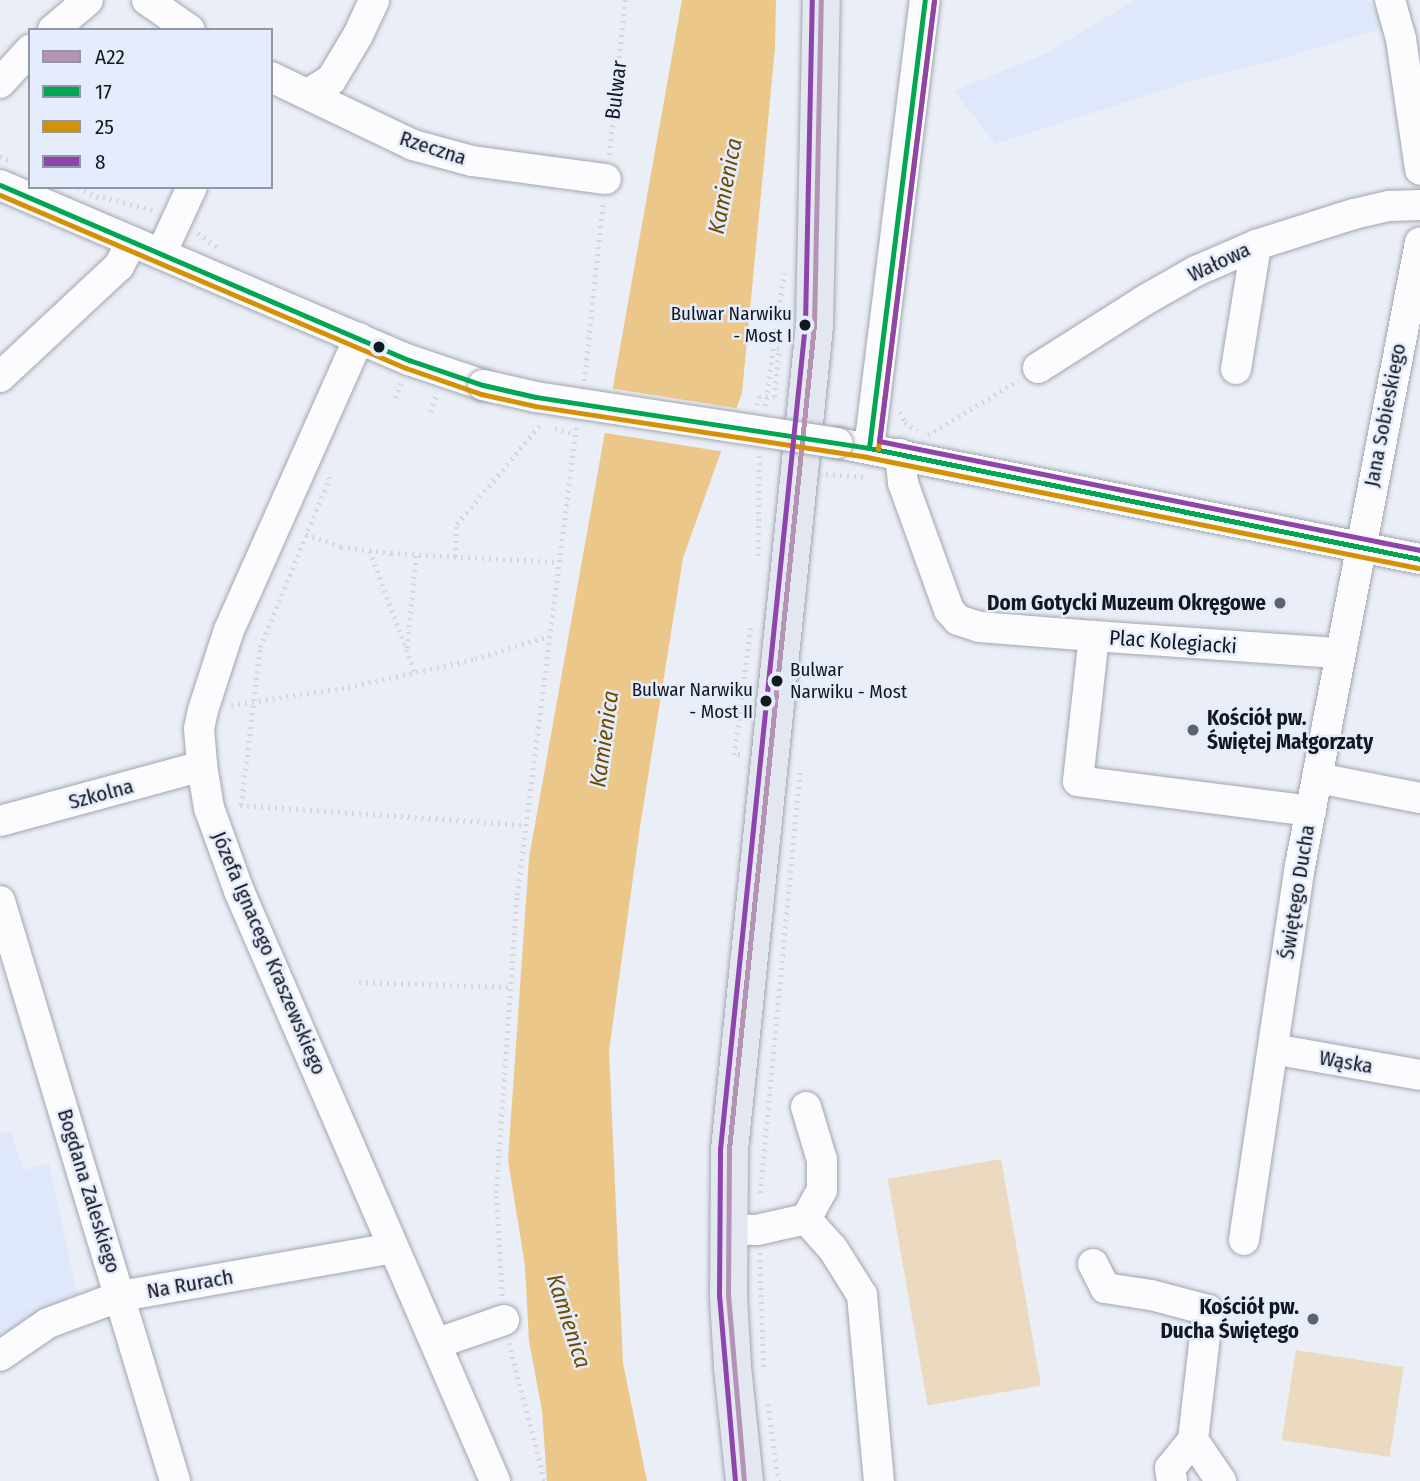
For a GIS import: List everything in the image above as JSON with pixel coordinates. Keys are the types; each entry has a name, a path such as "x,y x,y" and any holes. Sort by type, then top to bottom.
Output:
{"main road":[{"path":"744,1481 732,1366 742,1229 729,1149 814,325 821,0"}],"street":[{"path":"56,28 88,0"},
{"path":"148,0 187,28"},
{"path":"309,93 331,80 358,35 374,0"},
{"path":"869,448 925,0"},
{"path":"1397,1 1420,170"},
{"path":"0,83 28,52"},
{"name":"Rzeczna","path":"273,78 413,145 472,162 606,179"},
{"path":"0,185 409,360 483,385 536,397 869,448 1420,559"},
{"path":"161,254 191,189"},
{"name":"Wałowa","path":"1038,368 1145,299 1195,271 1256,245 1354,214 1390,206 1420,205"},
{"path":"0,377 119,266 132,242"},
{"name":"Jana Sobieskiego","path":"1359,546 1420,242"},
{"path":"1236,369 1256,245"},
{"name":"Józefa Ignacego Kraszewskiego","path":"359,338 229,630 203,710 200,729 202,766 209,808 239,891 297,1020 392,1248 438,1343 495,1481"},
{"path":"900,454 903,483 949,610 958,620 979,627 1094,636"},
{"name":"Świętego Ducha","path":"1244,1240 1311,811 1359,546"},
{"name":"Plac Kolegiacki","path":"1311,811 1078,781 1094,636 1339,653"},
{"name":"Szkolna","path":"0,821 202,766"},
{"path":"1318,778 1420,797"},
{"name":"Bogdana Zaleskiego","path":"0,901 175,1481"},
{"name":"Wąska","path":"1273,1049 1420,1075"},
{"path":"806,1107 822,1160 822,1190 806,1219"},
{"path":"742,1229 806,1219"},
{"path":"806,1219 833,1248 862,1295 879,1481"},
{"name":"Na Rurach","path":"0,1356 48,1323 121,1296 392,1248"},
{"path":"1093,1264 1105,1288 1151,1295 1208,1310 1193,1440 1170,1468 1172,1481"},
{"path":"438,1343 504,1320"},
{"path":"1193,1440 1221,1481"}],"path":[{"name":"Bulwar","path":"583,390 625,0"},
{"path":"103,197 144,210 154,210 177,223"},
{"path":"772,348 779,349 774,397 759,396 757,405 775,409"},
{"path":"935,431 1038,368"},
{"path":"430,412 439,388"},
{"path":"545,1481 504,1320 496,1193 526,825 577,423"},
{"path":"456,557 457,524 542,424"},
{"path":"825,487 827,473 877,478"},
{"path":"306,534 341,547 370,551 558,562"},
{"path":"370,551 415,672"},
{"path":"406,649 416,555"},
{"path":"203,710 348,687 475,659 549,636"},
{"path":"241,805 253,702"},
{"path":"209,808 241,805 526,825"},
{"path":"359,982 511,986"},
{"path":"742,1229 762,1271 765,1377"},
{"path":"766,1390 779,1481"}],"shaded area":[{"path":"1135,0 1368,0 1387,27 1267,63 1205,77 995,144 954,91 1045,54"},
{"path":"10,1131 24,1170 49,1163 77,1294 0,1338 0,1133"},
{"path":"1001,1159 1041,1386 928,1405 888,1179"},
{"path":"1296,1350 1404,1367 1389,1457 1282,1440"}],"water":[{"name":"Kamienica","path":"682,0 776,0 775,48 742,393 683,558 640,827 609,1051 623,1363 647,1481 547,1481 542,1411 529,1341 525,1266 508,1160 529,858"}],"pier":[{"path":"609,388 740,409 733,453 602,432"}],"transit line":[{"name":"8","path":"735,1481 719,1296 720,1149 805,324 812,0"},
{"name":"A22","path":"744,1481 728,1296 729,1149 814,325 821,0"},
{"name":"17","path":"869,448 925,0"},
{"name":"25","path":"878,449 934,1"},
{"name":"8","path":"934,1 879,441 1420,550"},
{"name":"17","path":"0,185 409,360 483,385 536,397 869,448 1420,559"},
{"name":"25","path":"0,195 406,368 481,394 535,406 867,457 1418,568"}],"place":[{"name":"Bulwar Narwiku - Most I","path":"805,325"},
{"name":"Dom Gotycki Muzeum Okręgowe","path":"1280,603"},
{"name":"Bulwar Narwiku - Most","path":"777,681"},
{"name":"Bulwar Narwiku - Most II","path":"766,701"},
{"name":"Kościół pw. Świętej Małgorzaty","path":"1193,730"},
{"name":"Kościół pw. Ducha Świętego","path":"1313,1319"}]}
